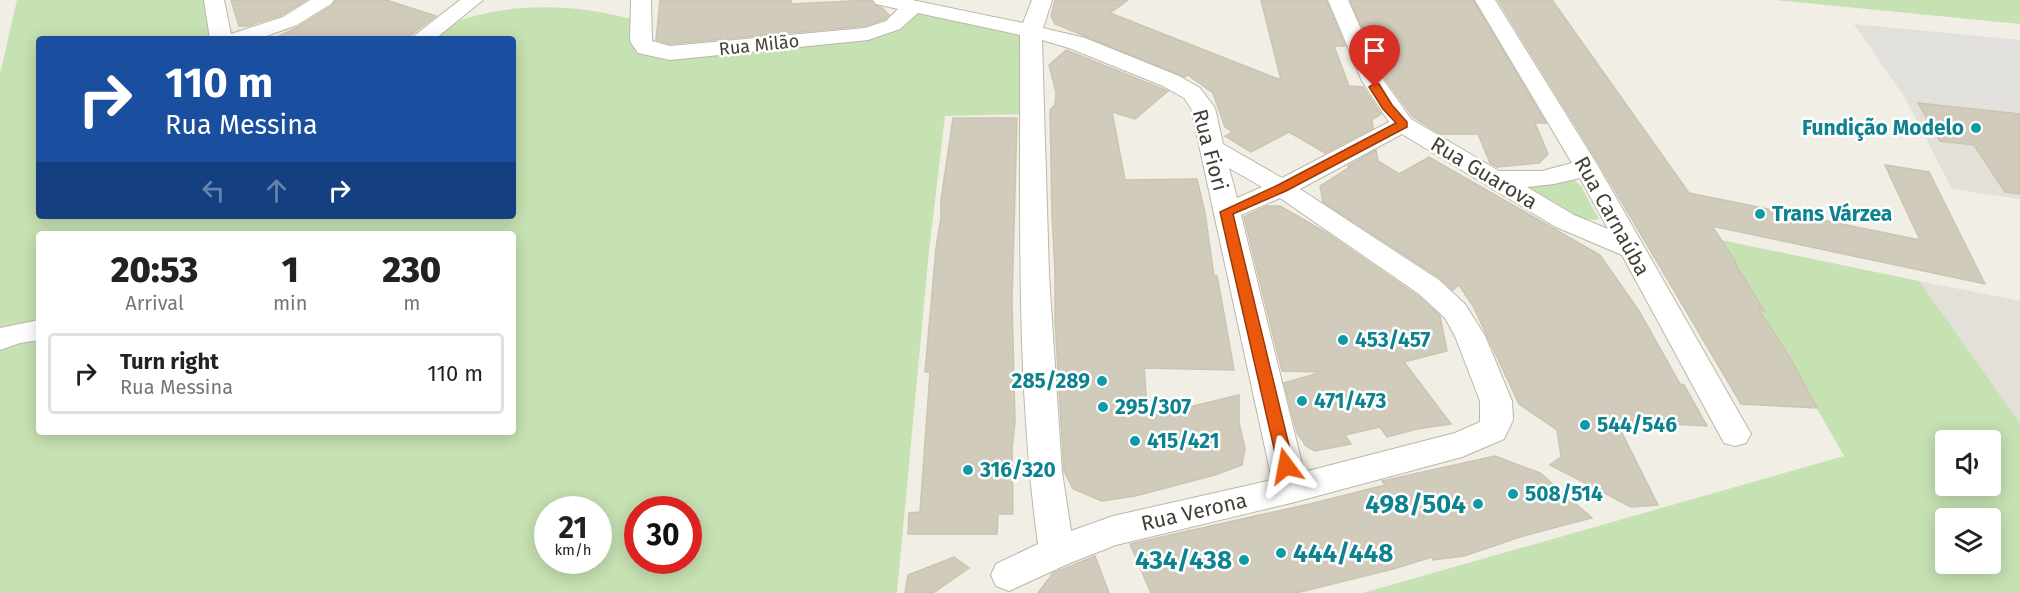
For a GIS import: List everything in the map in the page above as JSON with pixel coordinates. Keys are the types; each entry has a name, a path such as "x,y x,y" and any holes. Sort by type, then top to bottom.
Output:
{"street":[{"path":"214,0 221,36"},
{"path":"246,36 290,21 324,0"},
{"path":"425,36 473,0"},
{"name":"Rua Milão","path":"641,0 641,41 646,48 670,52 868,34 893,25 913,7"},
{"name":"Rua Fiori","path":"883,0 1077,43 1172,81 1192,93 1203,108 1291,489"},
{"path":"1042,0 1031,31 1035,275 1045,472 1058,552"},
{"name":"Rua Guarova","path":"1338,0 1375,87 1387,107 1402,124 1565,221 1630,248"},
{"name":"Rua Carnaúba","path":"1485,0 1586,166 1735,434"},
{"path":"1226,212 1282,188 1402,124"},
{"name":"Rua Verona","path":"1009,575 1058,552 1113,531 1291,489 1462,444 1494,430 1497,420 1496,401 1470,336 1455,311 1429,287 1282,188 1211,147"},
{"path":"1492,178 1527,180 1561,175 1586,166"},
{"path":"0,339 16,333 36,330"}],"shaded area":[{"path":"1854,24 2020,40 2020,110 1905,98"},
{"path":"1905,98 2020,110 2020,199 1952,189"},
{"path":"1919,281 2020,301 2020,423"}],"green space":[{"path":"17,0 215,0 221,36 36,36 36,219 516,219 516,36 427,36 445,26 471,17 499,11 557,7 614,15 641,22 647,48 868,34 913,7 1031,31 1031,114 945,116 929,251 897,593 0,593 0,74"},
{"path":"1776,0 2020,0 2020,24"},
{"path":"1572,178 1581,186 1599,219 1589,220 1570,215 1526,190 1534,183"},
{"path":"1721,240 1919,281 2020,423 2020,593 1363,593 1844,456"}],"building":[{"path":"231,0 306,0 282,15 248,26 239,26"},
{"path":"336,0 386,0 436,16 409,36 279,36 332,6"},
{"path":"660,0 791,0 792,4 871,0 874,5 882,8 889,15 885,19 865,26 670,44 656,40"},
{"path":"1055,0 1128,0 1110,13 1281,80 1261,0 1326,0 1345,46 1334,46 1349,86 1363,87 1381,114 1372,120 1373,128 1325,153 1289,132 1251,152 1225,136 1233,132 1225,127 1213,93 1188,75 1185,77 1055,24 1051,16"},
{"path":"1350,0 1473,0 1546,123 1535,123 1548,154 1539,163 1497,167 1490,163 1478,134 1440,134 1413,117 1386,80"},
{"path":"1498,0 1552,0 1689,193 1920,240 1885,165 1929,172 1985,284 1712,226 1736,262 1734,262 1764,311 1759,310 1789,356 1817,408 1741,404 1600,165"},
{"path":"1066,50 1168,91 1135,119 1112,112 1125,180 1197,179 1234,370 1144,368 1148,417 1239,395 1239,423 1245,448 1242,465 1215,475 1135,496 1102,501 1073,489 1064,471 1055,321 1052,215 1050,110 1055,105 1056,92 1049,65"},
{"name":"Fundição Modelo","path":"1918,103 2020,114 2020,194 2005,192 1974,145 1940,141"},
{"path":"953,118 1017,118 1012,302 1015,422 1012,449 1013,514 998,514 997,534 908,534 909,513 920,512 930,372 925,372 941,200"},
{"path":"1376,150 1378,161 1399,174 1429,157 1600,255 1639,311 1680,384 1684,385 1707,426 1616,421 1658,505 1631,507 1550,465 1561,457 1557,430 1519,404 1473,306 1459,285 1453,290 1440,278 1323,202 1320,186"},
{"path":"1267,206 1280,206 1325,232 1418,296 1440,316 1447,351 1404,362 1451,424 1417,429 1387,437 1380,427 1345,435 1351,444 1315,451 1306,446 1297,433 1284,383 1322,372 1282,371 1244,217"},
{"path":"1495,456 1540,473 1592,518 1523,536 1464,556 1433,560 1432,557 1296,593 1151,593 1130,544 1314,503 1385,485 1382,481"},
{"path":"1095,556 1109,593 1038,593 1053,573"},
{"path":"954,557 969,568 933,593 905,593 908,575"}],"place":[{"name":"Fundição Modelo","path":"1976,128"},
{"name":"Trans Várzea","path":"1760,214"},
{"name":"453/457","path":"1343,340"},
{"name":"285/289","path":"1102,381"},
{"name":"471/473","path":"1302,401"},
{"name":"295/307","path":"1103,407"},
{"name":"544/546","path":"1585,425"},
{"name":"415/421","path":"1135,441"},
{"name":"316/320","path":"968,470"},
{"name":"508/514","path":"1513,494"},
{"name":"498/504","path":"1478,504"},
{"name":"444/448","path":"1281,553"},
{"name":"434/438","path":"1244,560"}],"route":[{"path":"1286,466 1226,212 1282,188 1402,124 1387,107 1375,87"}]}
